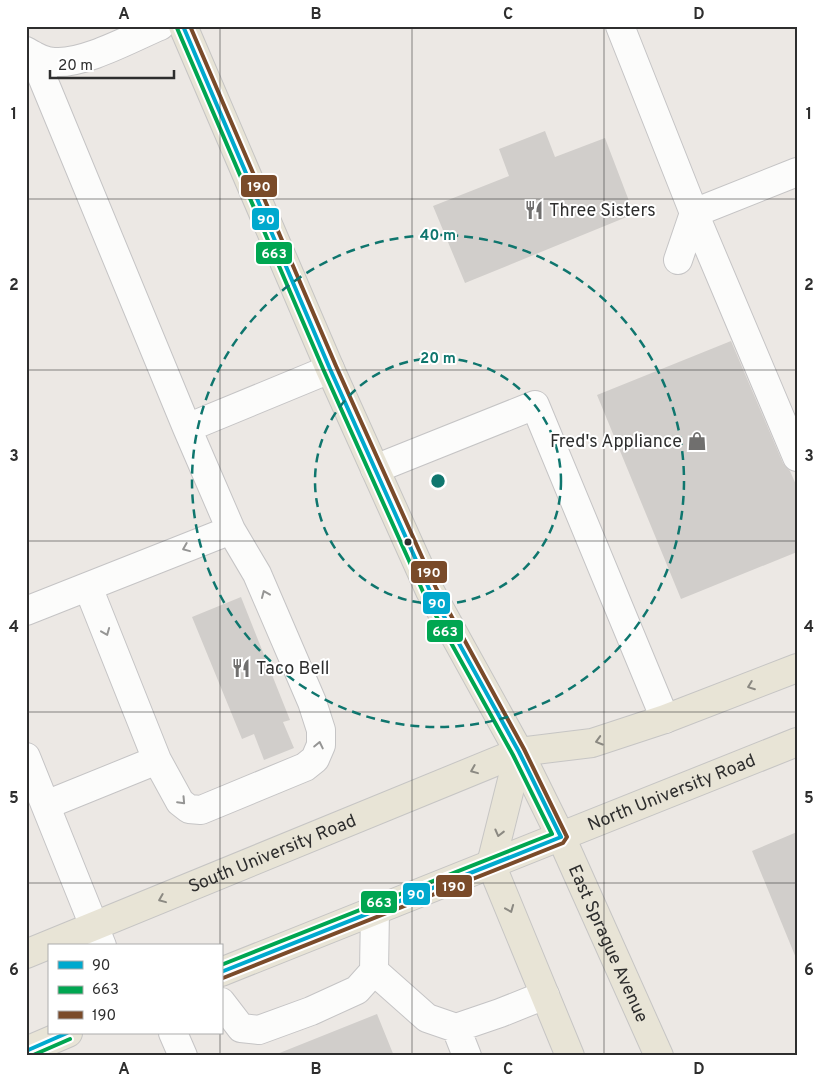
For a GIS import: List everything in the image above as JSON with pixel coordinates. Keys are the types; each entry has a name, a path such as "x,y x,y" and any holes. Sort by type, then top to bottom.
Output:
{"main road":[{"name":"East Sprague Avenue","path":"183,26 330,369 430,591 519,752 561,837 659,1056"},
{"path":"570,1056 492,864 519,752 592,743 665,719 797,668"},
{"name":"North University Road","path":"492,864 797,742"},
{"name":"South University Road","path":"66,944 98,936 519,752"},
{"path":"222,972 492,864"},
{"name":"South University Road","path":"26,954 48,948"},
{"path":"26,1050 66,1034"}],"lane":[{"path":"30,53 53,62 80,59 160,26"},
{"path":"620,26 694,213 797,457"},
{"path":"30,53 186,428 231,530 257,574 312,702 321,730 321,745 314,759 305,768 201,810 189,809 180,802 157,760 88,587"},
{"path":"678,260 694,213 797,172"},
{"path":"186,428 330,369"},
{"path":"375,469 535,405 665,719"},
{"path":"26,611 231,530"},
{"path":"26,757 98,936"},
{"path":"46,804 157,760"},
{"path":"222,1003 241,1028 259,1030 311,1011 357,990 374,971 375,910"},
{"path":"374,971 427,1018 456,1028 500,1013 545,994"},
{"path":"456,1028 467,1056"},
{"path":"173,1034 182,1056"}],"building":[{"name":"Three Sisters","path":"545,131 555,157 605,138 634,214 465,283 433,206 509,176 499,149"},
{"name":"Fred's Appliance","path":"731,341 783,463 790,471 797,487 797,552 681,599 597,395"},
{"name":"Taco Bell","path":"241,597 290,720 283,722 294,748 264,760 254,734 242,739 192,617"},
{"path":"797,832 797,958 796,958 752,851"},
{"path":"377,1014 394,1056 277,1056 277,1054"}],"transit line":[{"name":"90","path":"183,26 330,369 430,591 519,752 561,837 222,972"},
{"name":"190","path":"190,26 336,366 436,588 524,749 567,837 563,843 223,978"},
{"name":"663","path":"177,28 324,371 424,594 513,755 552,834 222,965"},
{"name":"90","path":"26,1051 65,1034"},
{"name":"663","path":"31,1056 70,1039"}],"place":[{"name":"Three Sisters","path":"534,210"},
{"name":"Fred's Appliance","path":"697,441"},
{"name":"Taco Bell","path":"241,668"}]}
